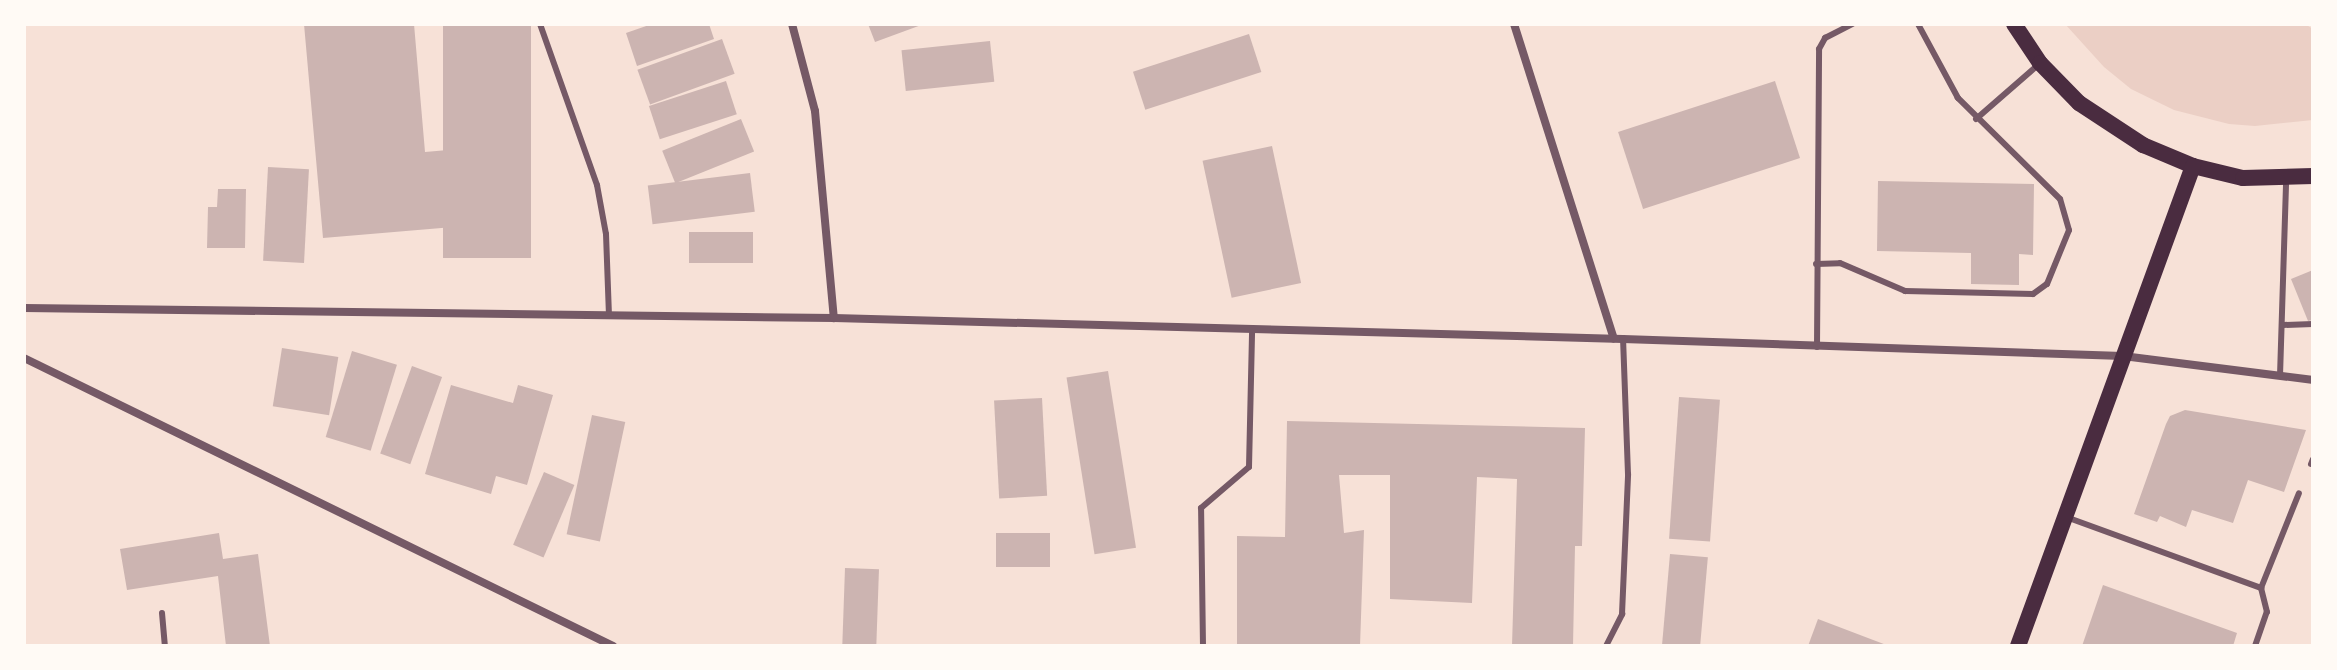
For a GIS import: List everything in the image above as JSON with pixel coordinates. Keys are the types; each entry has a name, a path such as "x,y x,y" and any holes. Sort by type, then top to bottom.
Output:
{"main road":[{"path":"2014,24 2040,63 2098,118 2143,145 2193,166 2243,178 2313,176"},
{"path":"2018,646 2193,166"}],"street":[{"path":"792,24 815,111 834,318"},
{"path":"1514,24 1618,339"},
{"path":"24,308 834,318 1618,339 2123,356 2313,380"},
{"path":"24,358 613,646"}],"lane":[{"path":"540,24 597,185 606,234 609,315"},
{"path":"1817,347 1819,49 1825,38 1853,24"},
{"path":"1816,264 1840,263 1905,291 2033,294 2047,284 2069,230 2067,214 2060,199 1958,98 1918,24"},
{"path":"1976,119 2040,63"},
{"path":"2280,376 2286,179"},
{"path":"2283,325 2313,324"},
{"path":"1203,646 1201,508 1249,467 1252,330"},
{"path":"1606,646 1622,614 1628,474 1618,339"},
{"path":"2255,646 2267,612 2261,588 2299,493"},
{"path":"2066,517 2261,588"},
{"path":"162,613 165,646"}],"shaded area":[{"path":"2065,24 2305,24 2313,29 2313,120 2255,126 2229,124 2174,110 2131,89 2104,67"}],"building":[{"path":"304,24 414,24 425,152 471,148 477,225 323,238"},
{"path":"443,24 531,24 531,258 443,258"},
{"path":"652,24 709,24 714,39 637,66 626,33"},
{"path":"868,24 924,24 875,42"},
{"path":"1249,34 1261,72 1145,110 1133,72"},
{"path":"722,39 735,74 650,105 637,70"},
{"path":"990,41 994,82 906,91 901,50"},
{"path":"726,81 737,114 660,139 649,106"},
{"path":"1775,81 1800,158 1643,209 1618,132"},
{"path":"741,119 754,151 675,183 662,151"},
{"path":"1272,146 1301,283 1232,298 1203,161"},
{"path":"268,167 309,169 304,263 263,261"},
{"path":"750,173 755,212 653,224 648,186"},
{"path":"1878,181 2034,184 2033,255 2019,254 2019,285 1971,284 1971,253 1877,251"},
{"path":"218,189 246,189 245,248 207,248 208,207 217,207"},
{"path":"689,232 753,232 753,263 689,263"},
{"path":"2313,270 2313,320 2308,321 2291,279"},
{"path":"282,348 338,357 329,415 273,406"},
{"path":"352,351 397,365 371,451 326,437"},
{"path":"412,366 442,377 410,464 380,453"},
{"path":"1108,371 1136,548 1095,554 1067,378"},
{"path":"451,385 513,403 518,385 553,395 527,485 496,476 491,494 425,474"},
{"path":"1679,397 1720,400 1710,542 1669,539"},
{"path":"1042,398 1047,496 999,498 994,401"},
{"path":"2185,410 2306,430 2284,492 2248,480 2233,523 2192,510 2186,527 2160,516 2157,522 2134,514 2166,424 2170,416"},
{"path":"592,415 625,422 600,541 567,534"},
{"path":"1287,421 1585,428 1582,546 1575,546 1573,646 1512,646 1517,479 1477,477 1472,603 1390,599 1390,475 1339,475 1344,533 1364,530 1360,646 1237,646 1237,536 1285,537"},
{"path":"544,472 574,485 544,558 513,545"},
{"path":"219,533 223,559 258,554 270,646 226,646 218,576 127,590 120,549"},
{"path":"996,533 1050,533 1050,567 996,567"},
{"path":"1670,554 1708,557 1700,646 1662,646"},
{"path":"845,568 879,569 876,646 842,646"},
{"path":"2103,585 2237,633 2233,646 2082,646"},
{"path":"1818,619 1889,646 1808,646"}]}
